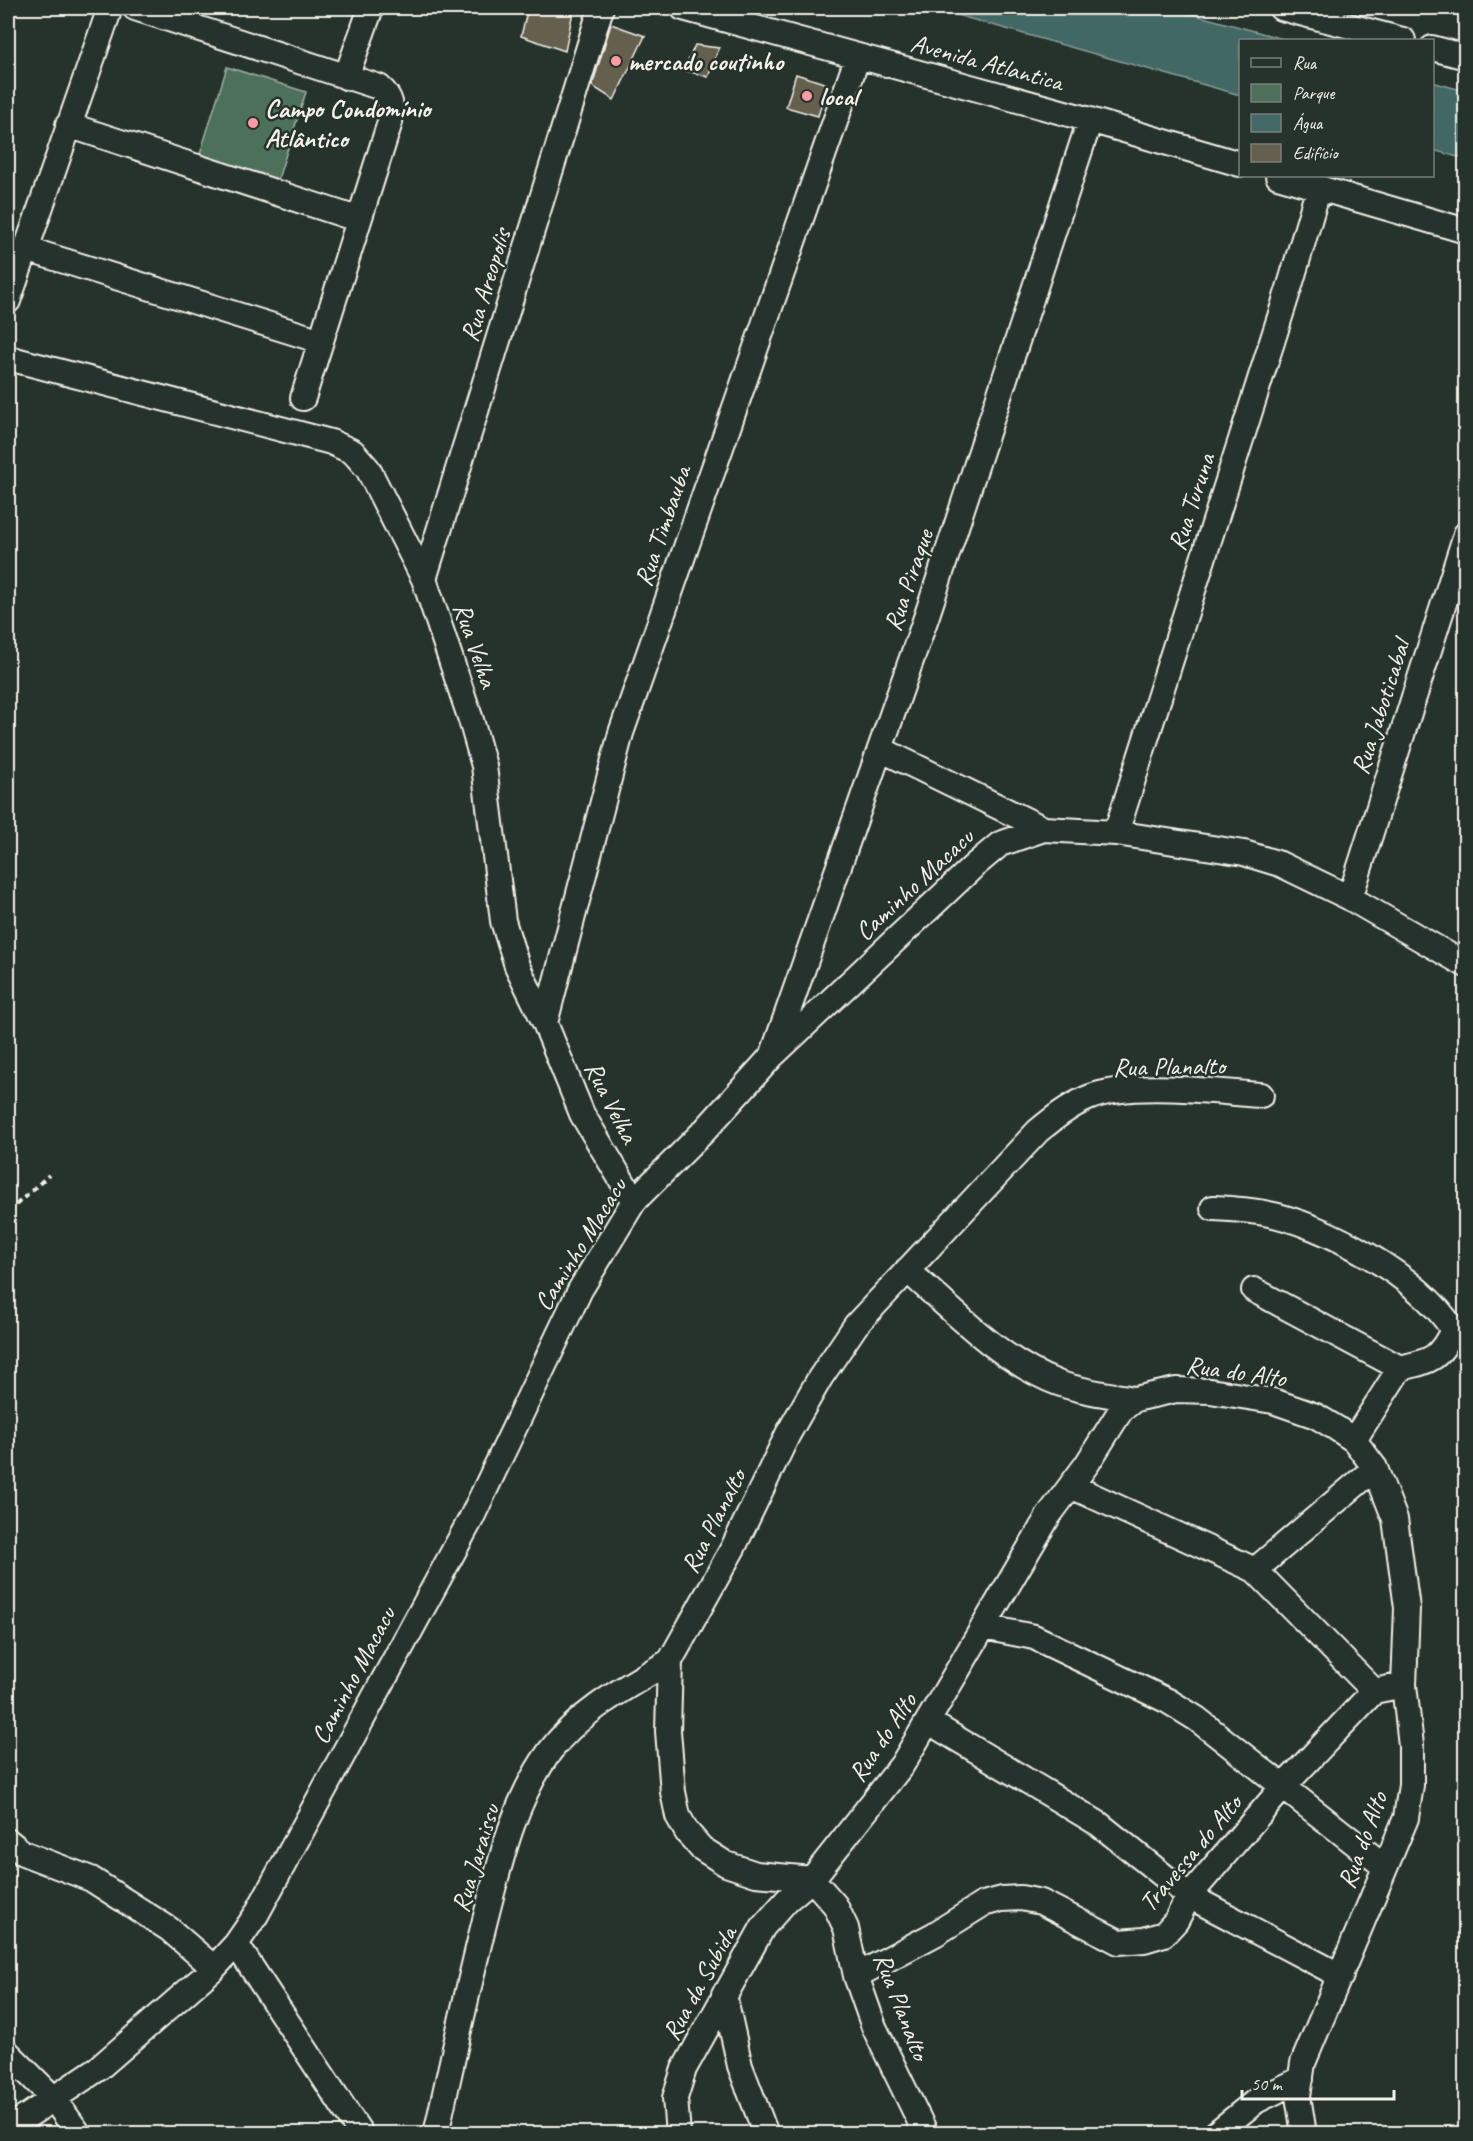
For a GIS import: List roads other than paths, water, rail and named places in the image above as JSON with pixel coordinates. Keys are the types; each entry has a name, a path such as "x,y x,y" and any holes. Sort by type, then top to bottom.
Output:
{"street":[{"path":"8,301 110,8"},
{"path":"135,8 379,87 389,95 392,108 303,398"},
{"path":"346,77 371,8"},
{"name":"Rua Areopolis","path":"424,579 601,8"},
{"name":"Avenida Atlantica","path":"683,8 1090,120 1239,164"},
{"path":"1281,8 1399,39"},
{"path":"1434,49 1466,57"},
{"name":"Rua Timbauba","path":"545,1023 621,733 858,56"},
{"name":"Rua Piraque","path":"772,1056 927,615 1090,120"},
{"path":"68,125 357,219"},
{"path":"1282,177 1466,231"},
{"name":"Rua Turuna","path":"1116,833 1288,293 1319,187"},
{"path":"26,249 321,341"},
{"name":"Rua Velha","path":"8,358 331,442 352,452 368,469 424,579 471,720 484,766 503,921 517,966 545,1023 582,1114 634,1201"},
{"name":"Rua Jaboticabal","path":"1350,898 1466,534"},
{"path":"880,749 1044,829"},
{"name":"Caminho Macacu","path":"8,2129 99,2068 214,1968 236,1944 256,1915 471,1519 536,1378 580,1290 634,1201 705,1130 772,1056 975,864 1000,844 1044,829 1116,833 1244,853 1280,864 1350,898 1466,965"},
{"name":"Rua Planalto","path":"926,2133 874,2027 856,1976 846,1928 839,1912 812,1879 756,1874 726,1864 701,1848 687,1832 678,1816 673,1792 668,1731 670,1661 733,1548 788,1434 820,1378 856,1325 1038,1131 1074,1105 1090,1097 1122,1091 1180,1090 1261,1095"},
{"path":"1213,1208 1264,1213 1297,1221 1362,1251 1418,1291 1442,1312 1453,1330 1444,1350 1428,1362 1400,1368 1254,1290"},
{"path":"907,1270 1003,1352 1031,1371 1081,1390 1135,1399"},
{"path":"1353,1440 1400,1368"},
{"name":"Rua do Alto","path":"812,1879 902,1765 1049,1515 1121,1410 1135,1399 1176,1390 1210,1391 1273,1401 1316,1416 1353,1440 1375,1468 1395,1519 1403,1559 1407,1608 1404,1685 1411,1745 1411,1785 1406,1818 1303,2063 1298,2096 1304,2133"},
{"path":"1255,1570 1375,1468"},
{"path":"1071,1486 1255,1570 1374,1691 1404,1685"},
{"path":"983,1627 1034,1638 1168,1701 1197,1719 1384,1866"},
{"name":"Rua Jaraissu","path":"436,2133 501,1858 523,1799 550,1751 573,1727 607,1699 670,1661"},
{"name":"Travessa do Alto","path":"856,1976 935,1934 983,1904 1021,1898 1041,1902 1119,1942 1144,1940 1164,1934 1176,1921 1189,1896 1283,1787 1374,1691"},
{"path":"929,1722 1099,1824 1189,1896 1341,1976"},
{"path":"8,1841 23,1853 91,1879 169,1929 214,1968"},
{"name":"Rua da Subida","path":"678,2133 675,2098 684,2069 763,1927 786,1900 812,1879"},
{"path":"236,1944 361,2133"},
{"path":"724,1994 740,2066 766,2133"},
{"path":"8,2053 53,2098 80,2133"},
{"path":"1215,2133 1256,2101 1301,2079"}],"water":[{"path":"932,8 1170,8 1283,39 1239,39 1239,95"},
{"path":"1434,83 1465,91 1465,159 1434,150"}],"place":[{"name":"mercado coutinho","path":"616,61"},
{"name":"local","path":"807,96"},
{"name":"Campo Condomínio Atlântico","path":"253,123"}]}
